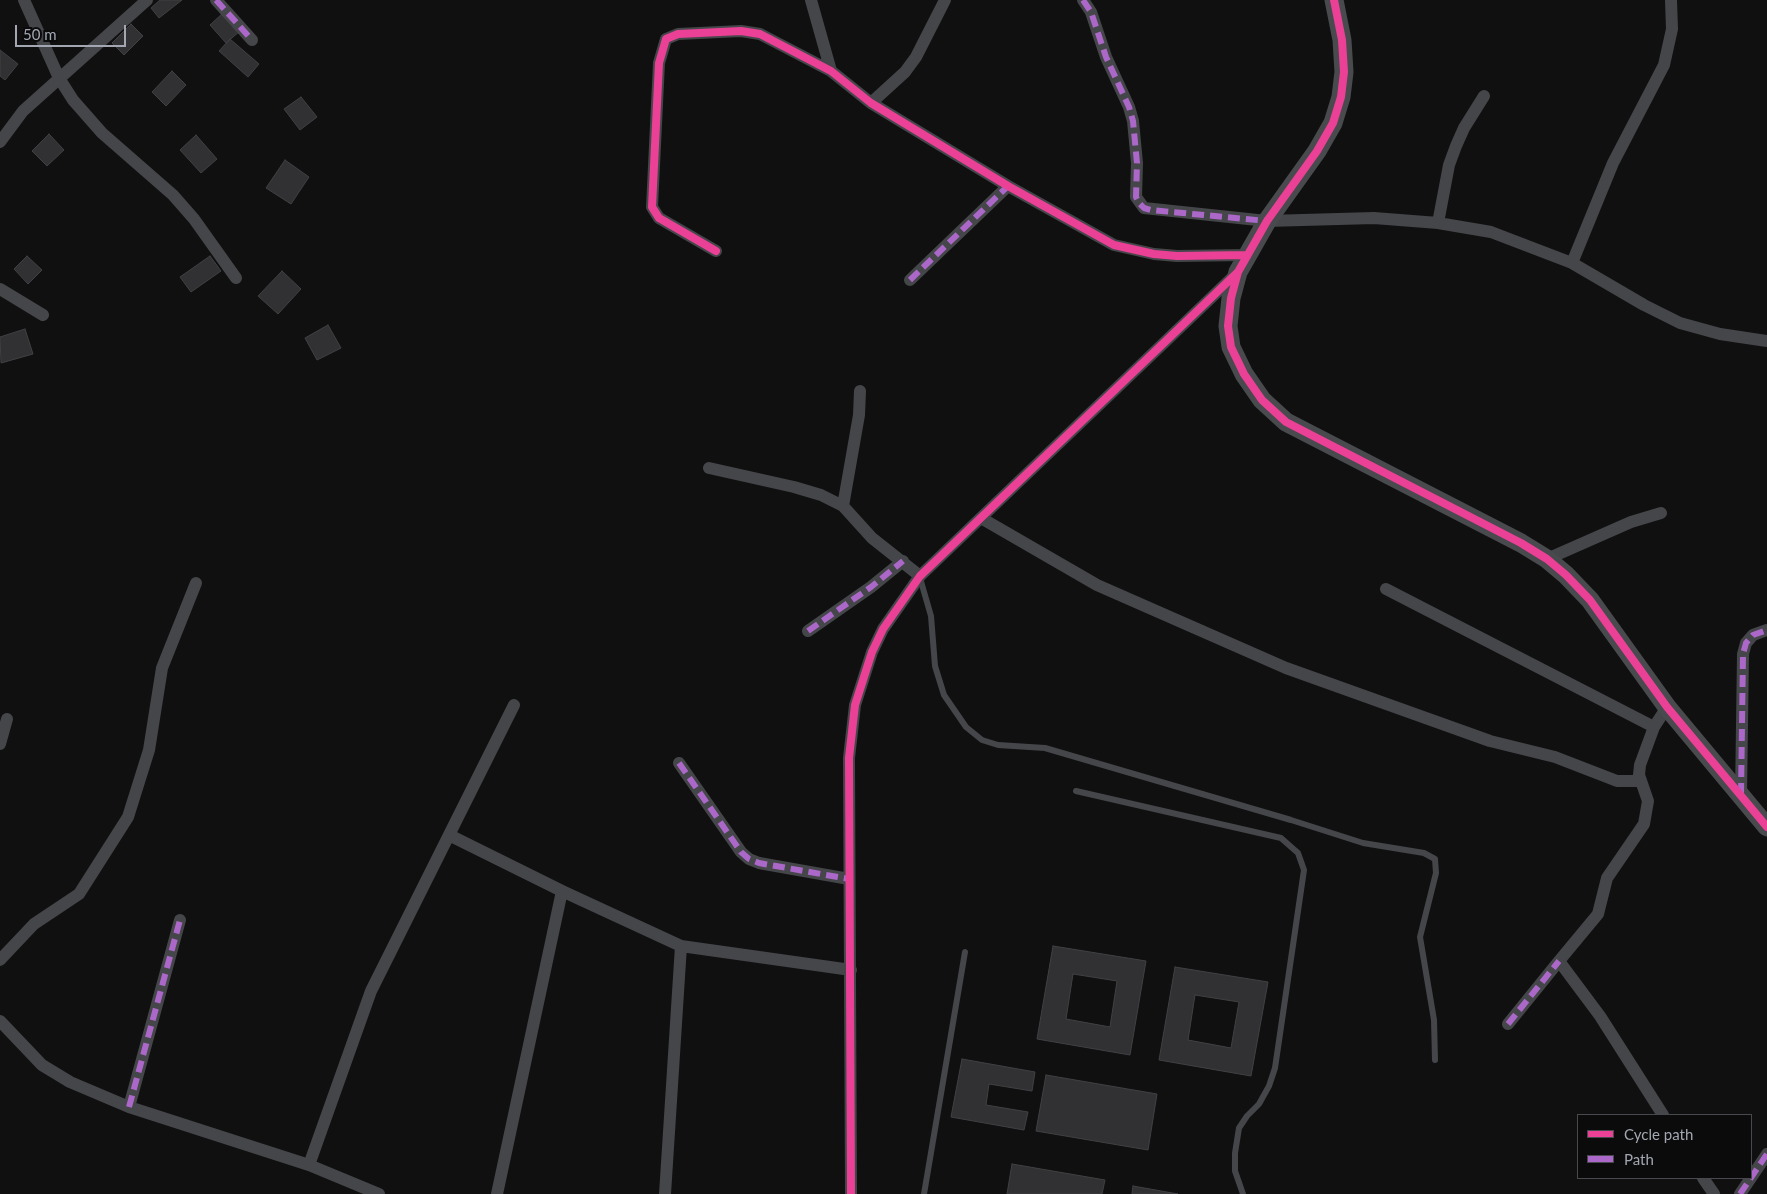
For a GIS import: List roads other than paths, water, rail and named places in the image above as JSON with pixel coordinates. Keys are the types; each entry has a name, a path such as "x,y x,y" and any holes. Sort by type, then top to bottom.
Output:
{"street":[{"path":"24,0 59,78 73,100 102,133 173,195 194,219 236,278"},
{"path":"0,142 23,111 147,0"},
{"path":"216,0 252,40"},
{"path":"811,0 831,71"},
{"path":"871,103 905,72 916,57 945,0"},
{"path":"1083,0 1091,12 1133,121 1137,163 1136,197 1144,208 1266,221 1374,218 1438,223 1491,232 1572,263 1644,305 1680,323 1720,334 1767,340"},
{"path":"1334,0 1342,40 1344,72 1341,98 1333,123 1318,152 1266,221 1238,272 1231,298 1228,326 1231,347 1244,374 1262,400 1286,422 1547,559 1590,600 1667,707 1767,827"},
{"path":"1572,263 1613,163 1664,65 1672,29 1671,0"},
{"path":"716,251 659,218 652,207 659,63 666,39 678,34 741,31 760,34 831,71 871,103 1008,186 1114,245 1177,256 1247,255"},
{"path":"1438,223 1449,165 1464,128 1484,96"},
{"path":"910,280 1008,186"},
{"path":"851,1194 849,758 855,705 872,652 883,629 920,576 1238,272"},
{"path":"0,289 43,315"},
{"path":"843,506 860,392"},
{"path":"709,468 794,487 821,495 843,506 872,538 920,576"},
{"path":"1547,559 1631,522 1661,513"},
{"path":"981,518 1097,585 1286,668 1490,741 1555,758 1617,781 1641,782"},
{"path":"808,631 871,587 902,561"},
{"path":"0,960 34,924 79,894 128,818 149,750 162,668 196,583"},
{"path":"1386,588 1654,727"},
{"path":"1741,795 1742,654 1746,643 1752,635 1767,630"},
{"path":"309,1165 371,991 514,705"},
{"path":"1508,1024 1598,914 1607,878 1644,824 1648,801 1641,782 1640,765 1654,727 1667,707"},
{"path":"0,744 7,719"},
{"path":"679,763 741,852 749,859 759,863 849,879"},
{"path":"449,835 562,892 681,946 851,970"},
{"path":"497,1194 562,892"},
{"path":"129,1107 180,920"},
{"path":"665,1194 681,946"},
{"path":"1559,961 1600,1016 1661,1114"},
{"path":"0,1021 29,1053 56,1074 129,1107 309,1165 354,1189 379,1194"},
{"path":"1752,1176 1767,1154"},
{"path":"1704,1179 1714,1194"},
{"path":"1740,1194 1750,1179"}],"lane":[{"path":"920,576 931,616 935,666 944,695 966,727 982,740 998,745 1045,748 1363,843 1424,853 1435,859 1436,873 1420,937 1434,1020 1434,1060"},
{"path":"1076,791 1281,838 1298,853 1304,870 1275,1068 1269,1086 1259,1104 1247,1116 1239,1128 1235,1153 1235,1171 1243,1194"},
{"path":"924,1194 965,952"}]}
